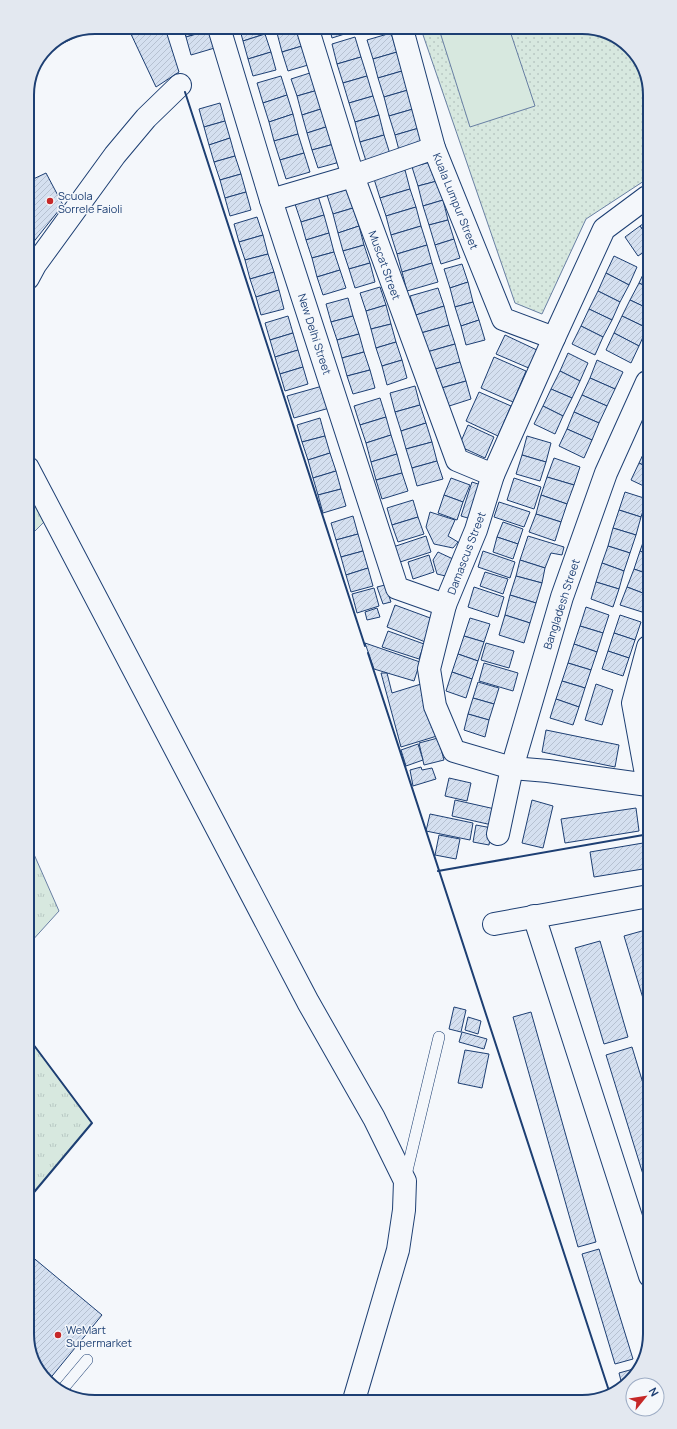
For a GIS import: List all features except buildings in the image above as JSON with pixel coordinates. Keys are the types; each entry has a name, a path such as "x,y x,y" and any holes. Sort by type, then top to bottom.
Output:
{"street":[{"name":"New Delhi Street","path":"221,34 271,200 397,588 445,605"},
{"name":"Muscat Street","path":"309,34 353,176 457,460 493,475"},
{"name":"Kuala Lumpur Street","path":"403,34 434,148 503,319 554,338"},
{"path":"34,267 115,155 146,118 180,85"},
{"path":"271,200 353,176 434,148"},
{"name":"Damascus Street","path":"643,200 604,229 554,338 493,475 476,530 445,605 429,669 435,706 454,751 512,768 548,771 643,784"},
{"name":"Bangladesh Street","path":"498,834 512,768 562,597 606,473 643,391"},
{"path":"34,479 308,1002 374,1118 405,1181 404,1210 398,1250 355,1395"},
{"path":"643,665 633,703 643,758"},
{"path":"494,924 643,897"},
{"path":"534,916 643,1254"}],"lane":[{"path":"405,1181 440,1037"},
{"path":"65,1387 87,1360"}],"green space":[{"path":"423,34 594,35 613,42 625,52 635,64 640,75 643,95 643,182 586,219 542,314 515,303"},
{"path":"441,34 511,34 535,106 470,127"},
{"path":"34,497 46,520 34,532"},
{"path":"34,854 59,911 34,939"},
{"path":"34,1045 92,1123 34,1192"}],"wall":[{"path":"185,92 365,646"},
{"path":"368,653 608,1389"},
{"path":"438,871 643,835"},
{"path":"34,1045 92,1123 34,1192"}],"place":[{"name":"Scuola Sorrele Faioli","path":"50,201"},
{"name":"WeMart Supermarket","path":"58,1335"}]}
